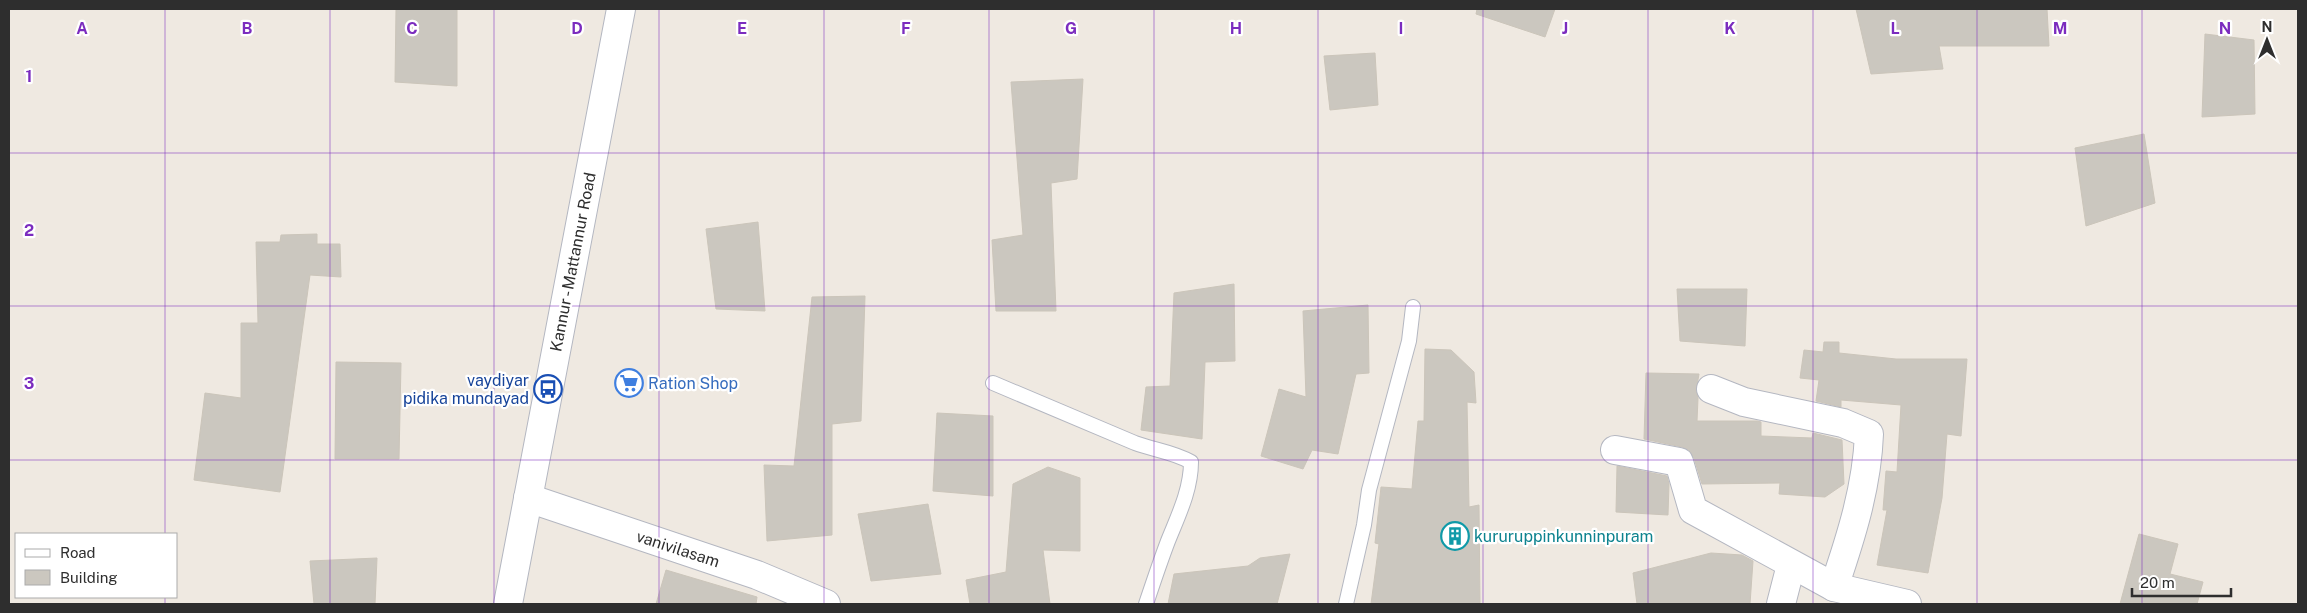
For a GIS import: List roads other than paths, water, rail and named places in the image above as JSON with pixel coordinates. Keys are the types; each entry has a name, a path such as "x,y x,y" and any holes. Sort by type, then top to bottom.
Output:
{"street":[{"name":"Kannur - Mattannur Road","path":"508,604 621,9"},
{"path":"1711,388 1744,402 1843,423 1869,434 1868,455 1857,514 1834,587"},
{"path":"1615,450 1679,462 1693,510 1834,587 1907,604"},
{"name":"vanivilasam","path":"528,498 757,575 826,604"},
{"path":"1781,604 1791,564"}],"lane":[{"path":"1346,604 1364,525 1369,490 1409,341 1413,307"},
{"path":"993,383 1135,443 1158,452 1179,455 1191,462 1191,477 1184,501 1156,571 1146,604"}],"place":[{"name":"Ration Shop","path":"629,383"},
{"name":"vaydiyar pidika mundayad","path":"548,389"},
{"name":"kururuppinkunninpuram","path":"1455,536"}]}
